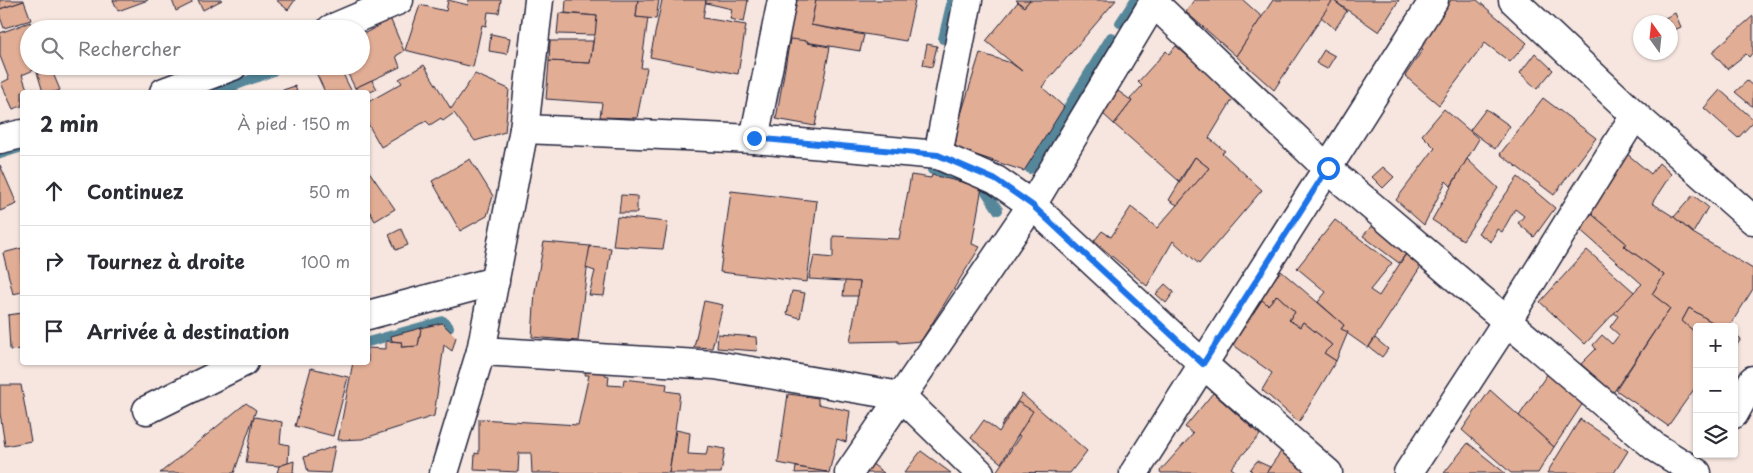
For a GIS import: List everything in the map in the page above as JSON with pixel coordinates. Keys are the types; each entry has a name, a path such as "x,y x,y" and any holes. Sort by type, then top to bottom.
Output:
{"street":[{"path":"352,20 399,0"},
{"path":"444,473 481,351 524,128 539,0"},
{"path":"754,138 782,0"},
{"path":"938,155 968,0"},
{"path":"1134,473 1434,0"},
{"path":"1513,0 1635,115 1753,220"},
{"path":"849,473 1032,205 1154,1 1328,168 1655,447 1699,473 1708,458"},
{"path":"169,90 209,75"},
{"path":"1408,473 1507,320 1635,115"},
{"path":"524,128 754,138 938,155 996,180 1032,205 1203,364 1328,473"},
{"path":"0,140 20,135"},
{"path":"370,314 495,281"},
{"path":"481,351 715,365 901,396 980,473"},
{"path":"147,410 238,365"},
{"path":"1735,413 1753,380"}],"building":[{"path":"0,0 24,0 24,1 0,9"},
{"path":"113,0 148,0 118,11"},
{"path":"172,0 191,0 192,3 176,11"},
{"path":"198,0 222,0 203,10"},
{"path":"276,0 295,0 288,10"},
{"path":"448,0 468,5 469,0 501,0 499,13 488,12 486,26 482,25 473,67 405,50 420,5 446,11"},
{"path":"566,0 638,0 636,17 648,18 641,68 647,68 637,118 600,117 602,103 546,99 549,61 590,63 597,16 565,13"},
{"path":"638,0 659,0 656,19 636,17"},
{"path":"662,0 706,0 703,18 746,25 738,74 650,57"},
{"path":"706,0 748,0 744,22 730,19 732,9 706,3"},
{"path":"795,0 816,0 811,25 864,35 860,51 787,39"},
{"path":"816,0 915,0 906,41 811,25"},
{"path":"1016,0 1030,0 1024,7"},
{"path":"1030,0 1116,0 1042,87 1064,107 1024,171 955,148 958,124 980,53 1011,63 1022,71 986,41 1018,2 1024,7"},
{"path":"1194,0 1243,0 1262,17 1236,56 1186,12"},
{"path":"1273,0 1333,0 1274,90 1236,56"},
{"path":"1333,0 1399,0 1379,32"},
{"path":"1333,0 1347,11 1335,29 1321,17"},
{"path":"1451,0 1477,0 1527,43 1510,62 1485,43 1439,105 1405,76 1423,49 1420,47"},
{"path":"24,1 31,20 20,20 20,23 4,28 0,17 0,9"},
{"path":"559,13 597,16 595,35 557,34"},
{"path":"1753,16 1753,52 1749,57 1746,54 1727,69 1712,52"},
{"path":"390,18 404,51 396,56 400,67 355,88 348,75 370,75 370,30 379,26 377,23"},
{"path":"20,26 20,75 22,75 27,90 20,90 20,107 13,109 1,83 9,79 0,56 0,33"},
{"path":"491,34 510,38 507,54 489,51"},
{"path":"790,39 808,41 807,43 830,47 815,126 776,119"},
{"path":"550,41 593,41 590,63 549,61"},
{"path":"927,44 937,46 932,67 923,65"},
{"path":"1176,46 1234,97 1209,138 1225,151 1222,153 1262,190 1199,264 1173,241 1147,286 1094,241 1102,231 1111,237 1131,207 1157,228 1209,168 1195,157 1179,181 1114,124 1132,101 1130,99 1142,86 1138,82 1166,51 1169,54"},
{"path":"1324,50 1335,56 1327,69 1316,63"},
{"path":"1535,53 1553,70 1537,89 1520,73"},
{"path":"424,65 451,109 475,74 509,89 505,132 475,141 454,113 443,121 441,118 430,125 426,121 381,147 370,128 370,101 402,83 399,79"},
{"path":"38,75 54,75 60,90 42,90"},
{"path":"317,75 344,75 351,90 324,90"},
{"path":"372,80 377,89 370,92 370,90 356,90 355,88"},
{"path":"1747,81 1753,86 1753,107 1735,92"},
{"path":"295,86 296,90 283,90"},
{"path":"1720,90 1753,119 1753,122 1738,138 1704,108"},
{"path":"1118,91 1132,101 1114,124 1102,113"},
{"path":"1543,98 1596,138 1554,195 1500,154"},
{"path":"1444,109 1479,139 1451,186 1446,181 1424,225 1396,200 1435,148 1422,135"},
{"path":"1486,109 1510,126 1495,149 1470,130"},
{"path":"1626,153 1651,174 1659,163 1671,174 1652,203 1674,217 1693,233 1753,269 1753,289 1732,323 1713,323 1689,308 1682,321 1693,331 1693,391 1668,426 1616,390 1670,308 1652,294 1664,275 1624,246 1626,243 1588,211"},
{"path":"1195,157 1209,168 1177,205 1169,200"},
{"path":"470,159 493,196 487,216 460,231 432,181"},
{"path":"1467,159 1498,188 1463,240 1432,220"},
{"path":"0,165 17,204 0,211"},
{"path":"1383,167 1394,177 1383,188 1372,177"},
{"path":"370,173 395,209 375,221 370,212"},
{"path":"911,175 931,178 932,175 982,187 972,244 980,247 921,341 898,343 898,341 850,342 860,282 809,279 814,256 833,258 833,236 899,239"},
{"path":"1518,177 1555,208 1534,237 1518,223 1524,216 1515,209 1502,232 1497,229 1491,242 1478,233"},
{"path":"731,191 817,201 807,282 720,272"},
{"path":"621,195 637,196 637,213 619,213"},
{"path":"1693,195 1708,207 1693,233 1674,217"},
{"path":"1588,211 1626,243 1624,246 1664,275 1652,294 1670,308 1613,393 1581,364 1596,349 1593,345 1602,335 1612,344 1619,335 1610,327 1618,316 1613,312 1642,284 1577,227"},
{"path":"617,217 668,222 663,249 613,246"},
{"path":"1335,220 1392,263 1370,290 1379,296 1408,251 1423,263 1368,348 1341,329 1344,325 1318,302 1326,292 1297,268"},
{"path":"1375,222 1408,251 1399,263 1363,236"},
{"path":"401,229 408,245 396,250 389,235"},
{"path":"544,242 590,246 578,341 532,337 535,291"},
{"path":"590,246 611,248 604,296 589,295 595,271 586,268"},
{"path":"20,249 20,292 13,294 3,253"},
{"path":"1587,250 1634,292 1585,344 1540,302"},
{"path":"1281,271 1344,325 1341,329 1348,332 1336,361 1324,353 1332,345 1303,322 1300,327 1289,320 1295,312 1277,295 1268,305 1259,298"},
{"path":"845,281 860,282 858,296 843,296"},
{"path":"1165,284 1174,292 1166,303 1156,294"},
{"path":"792,291 805,293 800,318 787,314"},
{"path":"1277,295 1295,312 1289,320 1300,327 1303,322 1332,345 1324,353 1336,361 1299,422 1262,390 1272,373 1232,344 1262,300 1268,305"},
{"path":"704,301 723,305 712,348 694,347"},
{"path":"1689,308 1713,323 1693,323 1693,331 1682,321"},
{"path":"20,313 20,349 10,350 8,315"},
{"path":"442,323 456,337 452,351 444,345 434,416 362,439 338,440 352,365 370,365 370,348 386,349 386,341 402,342 401,347 418,346 421,328"},
{"path":"421,328 418,346 401,347 402,342 392,341 391,336"},
{"path":"718,334 756,337 757,351 717,348"},
{"path":"1375,338 1388,349 1382,357 1369,347"},
{"path":"311,368 348,377 333,436 295,426"},
{"path":"586,370 606,371 605,375 609,376 608,385 623,386 624,379 667,384 666,391 680,393 669,473 532,473 531,453 519,453 518,472 474,470 475,453 479,454 479,419 578,425 589,375 585,375"},
{"path":"1548,373 1583,403 1554,447 1519,416"},
{"path":"0,385 21,385 31,441 5,446 0,413"},
{"path":"1490,390 1554,447 1538,473 1511,473 1462,430"},
{"path":"1213,393 1260,435 1231,468 1238,473 1161,473 1160,471 1193,434 1185,427"},
{"path":"788,394 818,398 818,404 850,411 846,442 837,439 829,473 778,463"},
{"path":"1022,394 1087,451 1070,473 996,472 1020,436 1001,426"},
{"path":"1018,402 1033,411 1001,463 971,438 984,420 999,432"},
{"path":"246,403 256,410 234,473 160,473"},
{"path":"255,417 282,422 280,443 289,445 288,463 279,466 246,463"},
{"path":"1580,419 1628,451 1614,473 1547,473"},
{"path":"676,430 690,433 688,454 706,455 708,446 725,449 721,473 669,473"},
{"path":"1468,443 1505,473 1444,473"},
{"path":"335,446 330,473 308,472 304,457"},
{"path":"1282,450 1310,473 1266,473"},
{"path":"921,451 951,473 904,473"},
{"path":"866,459 884,473 855,473"},
{"path":"294,461 293,473 277,473 279,466"},
{"path":"1257,461 1270,467 1266,473 1251,473 1252,471 1250,470"},
{"path":"796,467 827,472 795,473"}],"waterway":[{"path":"943,39 952,0"},
{"path":"1120,23 1135,0"},
{"path":"1030,169 1111,37"},
{"path":"223,90 263,75"},
{"path":"0,154 20,148"},
{"path":"932,170 962,178"},
{"path":"976,182 981,184 998,210"},
{"path":"370,341 443,321 449,327"}],"route":[{"path":"754,138 938,155 996,180 1032,205 1203,364 1328,168"}]}
